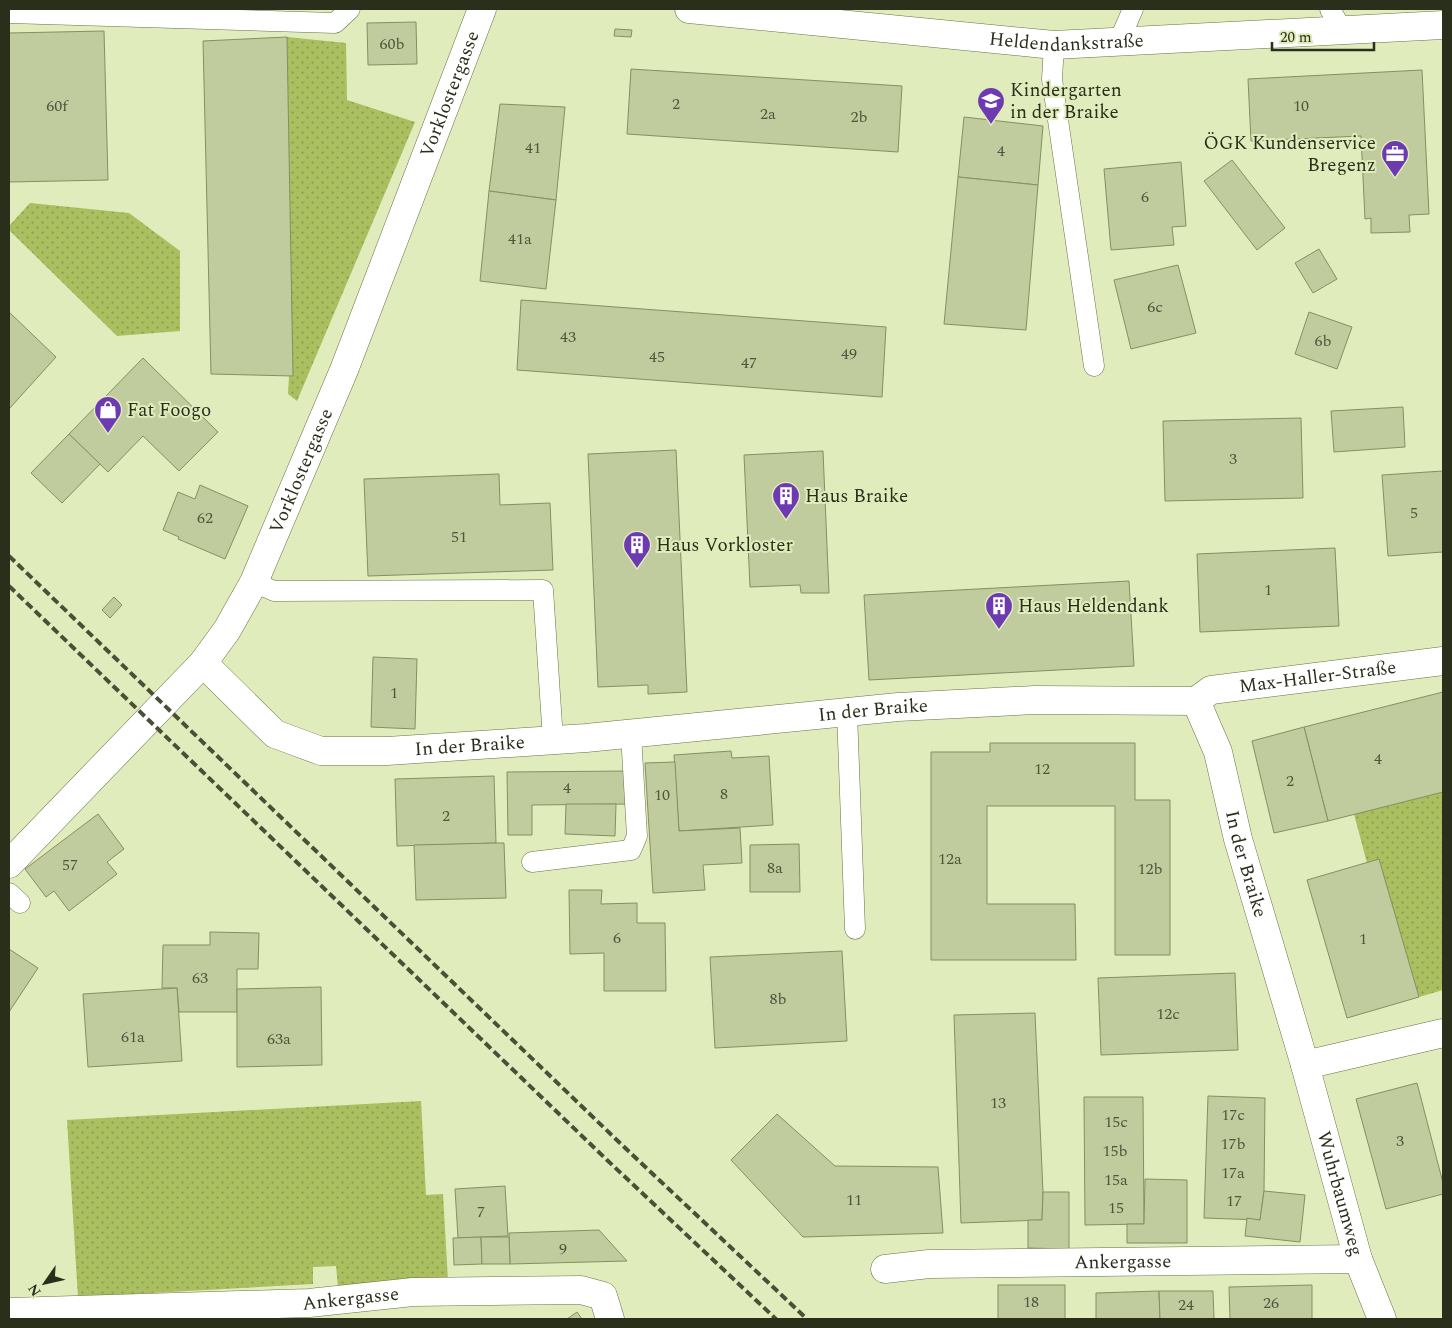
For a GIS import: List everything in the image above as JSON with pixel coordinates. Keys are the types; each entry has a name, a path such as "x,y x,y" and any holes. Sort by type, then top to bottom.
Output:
{"street":[{"name":"Vorklostergasse","path":"9,864 203,663 227,630 254,582 344,370 482,9"},
{"name":"Heldendankstraße","path":"689,9 1054,44 1119,41 1336,19 1443,25"},
{"name":"Max-Haller-Straße","path":"1196,701 1211,690 1443,661"},
{"name":"In der Braike","path":"203,663 275,734 320,751 387,751 553,740 898,707 1035,700 1196,701 1218,752 1238,839 1304,1065"},
{"path":"1304,1065 1443,1033"},
{"name":"Wuhrbaumweg","path":"1304,1065 1358,1258 1382,1319"},
{"name":"Ankergasse","path":"885,1269 929,1264 1358,1258"},
{"name":"Ankergasse","path":"23,1315 309,1311 413,1292 581,1290 606,1308"}],"lane":[{"path":"9,13 335,23 350,9"},
{"path":"1119,41 1133,9"},
{"path":"1054,44 1052,79 1094,366"},
{"path":"254,582 274,591 543,590 553,740"},
{"path":"847,712 855,929"},
{"path":"532,862 631,850 636,836 631,734"}],"green space":[{"path":"287,37 346,43 347,100 415,122 297,401 288,394"},
{"path":"30,203 129,213 180,251 180,331 117,336 9,230 9,226"},
{"path":"1443,792 1443,990 1419,997 1379,860 1367,863 1354,814"},
{"path":"421,1101 426,1195 443,1194 448,1281 338,1287 336,1266 313,1267 313,1284 78,1297 67,1120"}],"building":[{"path":"416,22 417,64 368,65 367,23"},
{"path":"615,29 632,30 631,37 614,36"},
{"path":"104,31 108,180 9,182 9,33"},
{"path":"287,37 293,376 211,374 203,41"},
{"path":"631,69 902,86 898,152 627,134"},
{"name":"ÖGK Kundenservice Bregenz","path":"1422,70 1429,214 1409,215 1410,232 1371,233 1371,218 1365,219 1361,136 1251,141 1248,79"},
{"path":"500,104 565,107 556,200 489,191"},
{"path":"964,117 1043,126 1038,185 958,177"},
{"path":"1232,160 1285,228 1257,250 1204,181"},
{"path":"1181,162 1186,226 1172,227 1174,245 1111,250 1104,169"},
{"path":"958,177 1038,185 1026,330 944,324"},
{"path":"489,191 556,200 546,289 480,281"},
{"path":"1319,249 1337,279 1313,293 1295,263"},
{"path":"1178,265 1196,333 1131,349 1114,280"},
{"path":"521,300 886,327 882,397 517,370"},
{"path":"9,312 56,357 9,409"},
{"path":"1309,312 1352,327 1337,369 1295,354"},
{"path":"143,358 218,432 179,471 143,436 108,472 69,434"},
{"path":"1403,407 1405,447 1334,452 1331,411"},
{"path":"1301,418 1303,498 1165,501 1163,421"},
{"path":"69,434 100,464 62,503 31,473"},
{"name":"Haus Vorkloster","path":"676,450 687,692 648,694 648,685 598,687 588,454"},
{"name":"Haus Braike","path":"823,451 829,593 801,593 800,585 750,587 744,455"},
{"path":"1443,471 1443,552 1388,556 1382,475"},
{"path":"499,474 500,505 550,503 553,570 368,576 364,479"},
{"path":"200,485 248,506 225,559 178,539 179,537 163,530 178,492 195,499"},
{"path":"1335,548 1339,626 1200,632 1197,554"},
{"name":"Haus Heldendank","path":"1129,581 1134,666 869,680 864,595"},
{"path":"114,597 122,605 110,618 102,610"},
{"path":"373,657 417,659 415,729 371,727"},
{"path":"1443,692 1443,792 1328,821 1304,727"},
{"path":"1304,727 1328,821 1274,833 1252,741"},
{"path":"990,743 1135,743 1135,800 1170,800 1170,955 1115,955 1115,806 987,806 987,904 1075,904 1076,960 931,960 931,752 990,752"},
{"path":"731,751 732,758 769,756 773,825 679,831 674,755"},
{"path":"675,762 679,831 740,828 742,863 703,865 705,890 653,893 645,763"},
{"path":"628,771 628,804 532,805 532,835 508,835 507,772"},
{"path":"494,776 496,843 397,846 395,779"},
{"path":"566,804 616,804 615,836 565,834"},
{"path":"98,814 124,849 107,862 117,874 69,911 54,891 46,897 25,869"},
{"path":"504,843 506,898 416,900 414,845"},
{"path":"799,844 800,892 750,892 750,845"},
{"path":"1379,859 1419,997 1347,1018 1307,880"},
{"path":"569,890 602,890 601,904 637,903 637,923 665,923 666,991 604,991 604,953 570,954"},
{"path":"210,932 259,933 258,969 237,969 237,1012 179,1012 177,988 162,988 163,945 210,945"},
{"path":"9,949 38,968 9,1012"},
{"path":"842,951 847,1041 715,1048 710,957"},
{"path":"1235,973 1238,1050 1101,1055 1098,978"},
{"path":"321,987 322,1065 237,1067 237,989"},
{"path":"177,988 182,1061 88,1067 83,994"},
{"path":"1035,1013 1043,1192 1042,1220 961,1223 954,1015"},
{"path":"1417,1083 1443,1183 1443,1194 1386,1209 1356,1099"},
{"path":"1208,1096 1265,1098 1264,1191 1260,1220 1204,1218"},
{"path":"1084,1097 1143,1097 1144,1224 1085,1225"},
{"path":"777,1114 835,1166 938,1167 943,1233 803,1237 731,1160"},
{"path":"1145,1179 1187,1180 1187,1243 1127,1243 1127,1224 1144,1224"},
{"path":"505,1186 508,1236 458,1238 455,1189"},
{"path":"1264,1191 1305,1195 1300,1242 1245,1236 1247,1218 1260,1220"},
{"path":"1043,1192 1069,1192 1069,1249 1028,1248 1028,1220 1042,1220"},
{"path":"599,1230 627,1261 510,1264 509,1233"},
{"path":"481,1237 482,1264 454,1265 453,1238"},
{"path":"481,1237 509,1237 510,1264 482,1264"},
{"path":"998,1285 1065,1285 1065,1319 998,1319"},
{"path":"1312,1285 1312,1319 1230,1319 1229,1287"},
{"path":"1159,1291 1160,1319 1096,1319 1096,1293"},
{"path":"1159,1291 1213,1291 1214,1319 1160,1319"},
{"path":"577,1312 582,1319 567,1319"}],"railway":[{"path":"9,556 622,1145 807,1319"},
{"path":"9,586 607,1160 776,1319"}],"place":[{"name":"Kindergarten in der Braike","path":"991,125"},
{"name":"ÖGK Kundenservice Bregenz","path":"1395,178"},
{"name":"Fat Foogo","path":"108,434"},
{"name":"Haus Braike","path":"786,520"},
{"name":"Haus Vorkloster","path":"637,569"},
{"name":"Haus Heldendank","path":"999,630"}]}
